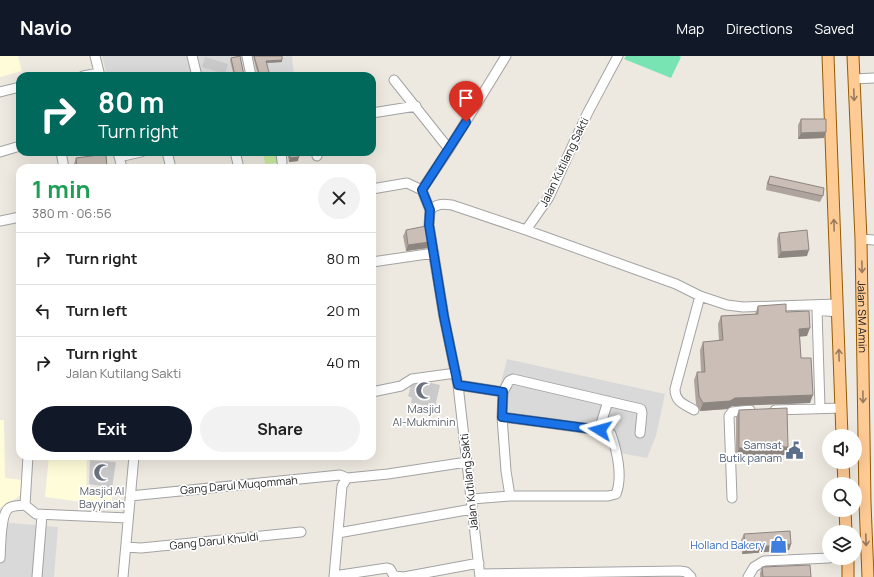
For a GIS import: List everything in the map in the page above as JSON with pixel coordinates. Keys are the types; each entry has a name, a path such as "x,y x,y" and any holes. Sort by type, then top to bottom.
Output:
{"main road":[{"path":"828,56 842,429"},
{"name":"Jalan SM Amin","path":"853,56 861,239 865,503 868,577"},
{"path":"848,565 848,577"}],"street":[{"path":"96,56 99,72"},
{"path":"192,56 196,72"},
{"path":"247,56 250,72"},
{"name":"Jalan Kutilang Sakti","path":"526,230 549,197 588,112 618,56"},
{"path":"422,190 449,149 504,57"},
{"path":"854,79 874,78"},
{"path":"394,80 449,149"},
{"path":"0,92 16,88"},
{"path":"376,112 416,106"},
{"path":"0,152 16,147"},
{"path":"281,156 282,162"},
{"path":"376,187 407,183 422,190 430,210 434,206 440,204 452,205 676,284 700,296 727,305 743,307 837,308"},
{"name":"Jalan Kutilang Sakti","path":"430,210 429,225 444,317 458,385 480,576"},
{"path":"0,221 16,218"},
{"path":"861,239 874,240"},
{"path":"376,261 434,253"},
{"path":"694,410 676,398 675,389 700,296"},
{"path":"820,408 817,310 837,308"},
{"path":"376,391 401,386 412,379 456,373"},
{"path":"510,496 506,471 502,417 503,392 509,381 513,379 641,409 640,433"},
{"path":"458,385 503,392"},
{"path":"502,417 600,430 608,401"},
{"path":"732,498 730,416 732,412 737,410 841,408"},
{"path":"472,499 510,496 608,496 616,494 618,488 617,459 611,434"},
{"path":"25,505 28,460"},
{"path":"122,577 134,460"},
{"name":"Gang Darul Muqommah","path":"130,496 340,475 347,478 388,474 467,462"},
{"path":"347,478 342,486 334,577 387,568 390,569 394,577 404,577 478,563"},
{"path":"0,558 4,516 8,509 15,506 25,505 36,514 42,515 128,518"},
{"path":"338,533 472,509"},
{"path":"36,577 42,515"},
{"name":"Gang Darul Khuldi","path":"126,547 141,548 301,532"},
{"path":"748,577 754,567 764,561 822,558"},
{"path":"480,576 680,571 686,572 691,577"}],"shaded area":[{"path":"0,56 18,56 22,71 0,77"},
{"path":"102,56 292,56 294,72 106,72"},
{"path":"205,57 228,64 226,72 218,72 202,67"},
{"path":"507,359 665,394 656,436 647,458 614,452 613,431 500,413 499,390"},
{"name":"Masjid Al-Mukminin","path":"418,380 440,385 435,407 411,403 412,398 408,396 412,382 417,383"},
{"path":"0,420 4,420 5,478 23,480 21,495 0,508"},
{"path":"49,460 87,460 86,489 112,491 112,506 45,497"},
{"name":"Masjid Al Bayyinah","path":"90,460 116,462 112,488 89,484"},
{"path":"0,522 58,527 54,577 0,577"}],"green space":[{"path":"626,56 681,57 671,78 624,59"},
{"path":"264,156 277,156 278,163 265,164"}],"building":[{"path":"240,56 243,72 234,72 231,58"},
{"path":"254,56 282,56 282,60 266,61 269,72 259,72"},
{"path":"801,119 826,119 826,132 801,133"},
{"path":"106,156 107,164 77,164 76,158"},
{"path":"290,156 299,157 290,158"},
{"path":"770,176 824,188 823,196 768,184"},
{"path":"426,226 429,242 408,245 406,230"},
{"path":"807,230 809,250 781,252 779,233"},
{"path":"786,304 786,312 809,311 810,328 799,329 801,358 811,358 813,395 735,398 730,401 703,403 699,396 697,372 705,372 703,342 723,340 721,316 758,314 758,306"},
{"path":"787,408 788,447 739,448 739,410"},
{"path":"790,531 791,544 745,548 744,534"},
{"path":"810,565 811,577 763,577 762,567"}],"place":[{"name":"Masjid Al-Mukminin","path":"424,391"},
{"name":"Samsat Butik panam","path":"795,451"},
{"name":"Masjid Al Bayyinah","path":"102,473"},
{"name":"Holland Bakery","path":"778,545"}],"route":[{"path":"466,122 422,190 430,210 429,225 444,317 458,385 503,392 502,417 600,430"}]}
